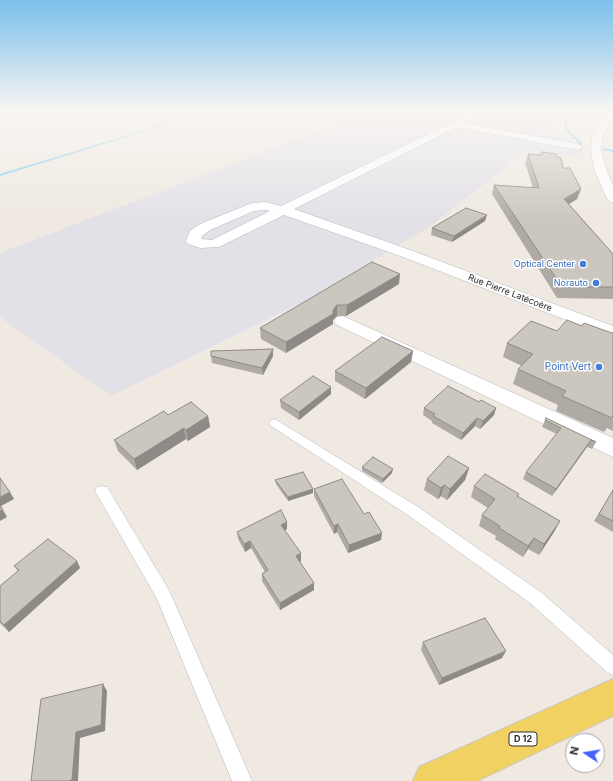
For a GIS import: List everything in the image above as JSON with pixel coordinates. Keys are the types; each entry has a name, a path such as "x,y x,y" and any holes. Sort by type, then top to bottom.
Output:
{"main road":[{"name":"D 12","path":"433,781 613,697"}],"street":[{"path":"283,210 409,147"},
{"path":"596,147 600,169 613,199"},
{"path":"600,169 613,170"},
{"name":"Rue Pierre Latécoère","path":"283,210 214,244 200,244 193,240 195,234 205,227 252,207 265,206 283,210 408,254 613,332"},
{"path":"342,321 613,448"}],"lane":[{"path":"275,423 413,511 529,594 613,666"},
{"path":"102,491 162,595 242,781"}],"shaded area":[{"path":"275,147 583,147 582,158 524,153 429,227 305,301 111,396 0,317 0,253"}],"building":[{"path":"542,152 556,154 557,157 561,158 563,168 570,168 581,189 564,199 613,254 613,287 562,287 494,185 539,188 528,154 542,155"},
{"path":"466,208 487,215 454,236 432,228"},
{"path":"372,262 400,274 347,305 337,305 333,310 333,314 286,342 260,328"},
{"path":"567,320 582,326 584,323 612,333 613,332 612,418 562,396 566,391 518,369 533,354 507,343 531,321 557,331"},
{"path":"382,337 413,351 366,388 335,371"},
{"path":"273,349 262,368 211,356 211,351"},
{"path":"313,376 331,387 299,412 280,400"},
{"path":"448,386 479,402 481,400 496,408 483,421 477,418 463,433 433,416 435,414 424,408"},
{"path":"191,402 208,416 186,430 184,428 134,459 114,440 164,411 168,415"},
{"path":"546,418 596,442 591,440 556,489 526,472 561,428 545,420"},
{"path":"448,456 469,468 450,489 444,485 441,488 427,479"},
{"path":"373,457 393,469 383,479 362,467"},
{"path":"303,472 313,489 288,497 275,480"},
{"path":"485,474 519,494 517,496 560,521 544,544 534,538 528,546 499,528 500,526 482,515 495,499 474,486"},
{"path":"0,478 10,492 0,497"},
{"path":"342,479 364,514 369,512 382,533 349,545 338,524 334,526 314,489"},
{"path":"613,490 613,521 599,514"},
{"path":"281,510 287,522 281,525 301,553 296,556 314,583 280,603 262,574 268,570 250,541 244,544 237,532"},
{"path":"48,539 77,561 4,625 0,621 0,586 19,570 14,566"},
{"path":"485,618 506,651 442,678 423,642"},
{"path":"103,684 101,725 76,732 72,780 31,781 41,699"}],"waterway":[{"path":"0,175 90,147"},
{"path":"604,149 613,151"}],"place":[{"name":"Optical Center","path":"583,264"},
{"name":"Norauto","path":"596,283"},
{"name":"Point Vert","path":"599,367"}]}
